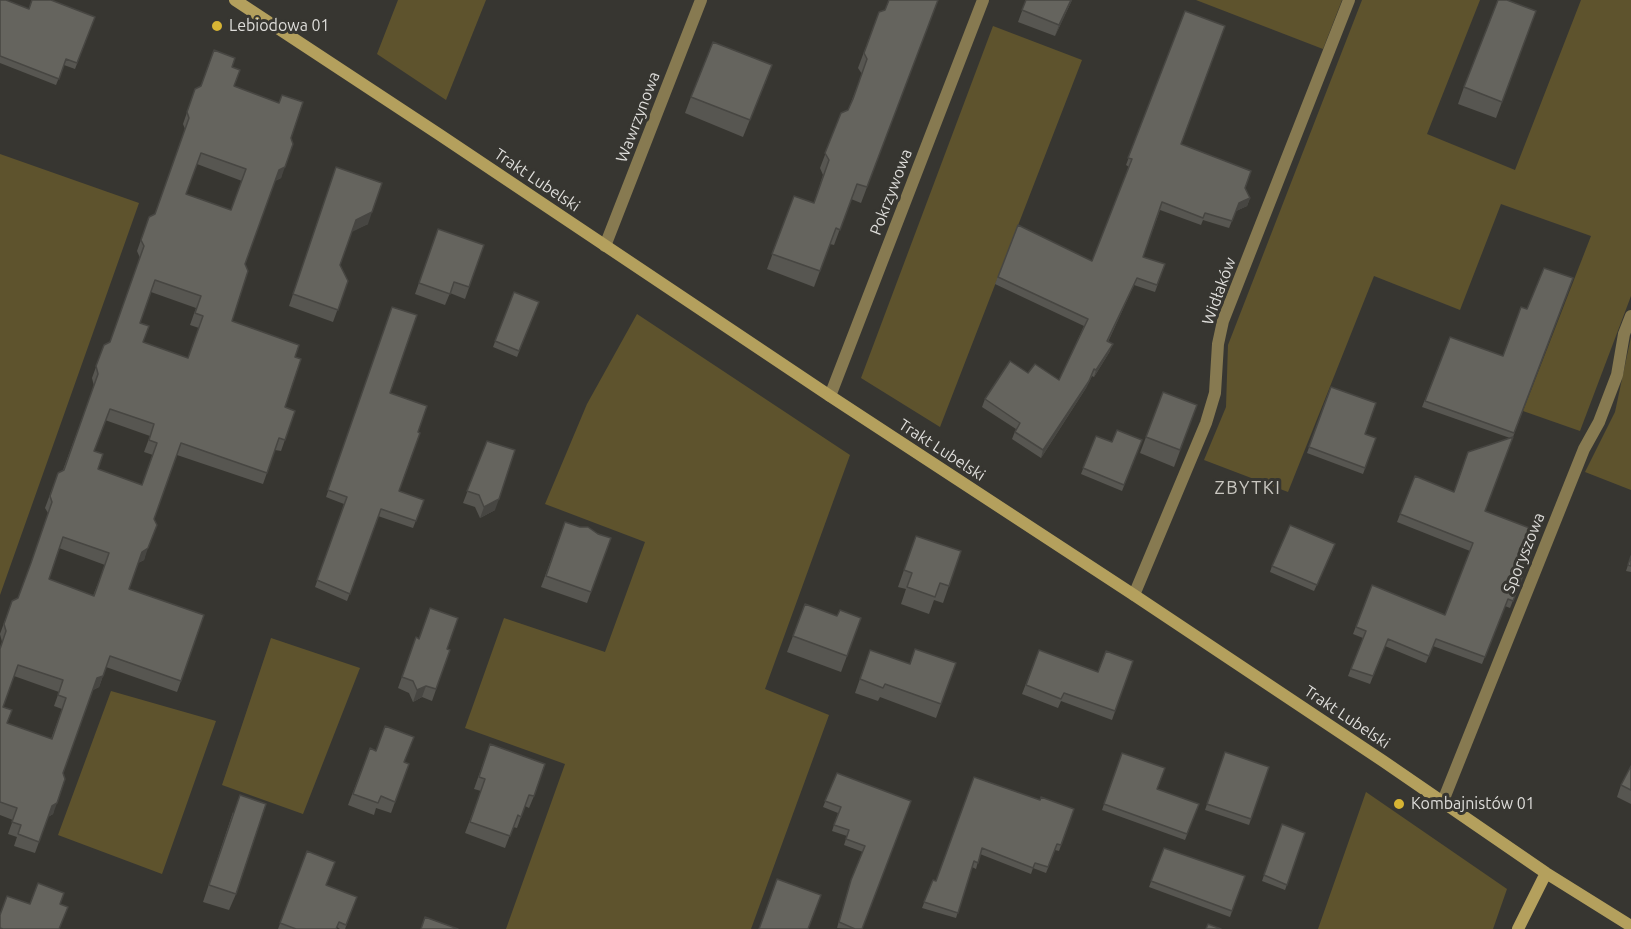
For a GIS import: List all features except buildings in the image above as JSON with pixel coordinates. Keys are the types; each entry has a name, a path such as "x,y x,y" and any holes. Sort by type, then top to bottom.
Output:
{"street":[{"name":"Trakt Lubelski","path":"235,0 830,396 1134,595 1443,801 1546,873 1631,927"},
{"name":"Wawrzynowa","path":"605,246 701,0"},
{"name":"Pokrzywowa","path":"830,396 983,0"},
{"name":"Widłaków","path":"1134,595 1206,423 1215,393 1218,344 1223,321 1349,0"},
{"name":"Sporyszowa","path":"1443,801 1584,448 1599,423 1617,375 1624,334 1631,316"},
{"path":"1518,929 1546,873"}],"shaded area":[{"path":"398,0 486,0 446,100 377,54"},
{"path":"1196,0 1342,0 1323,49"},
{"path":"1362,0 1480,0 1427,134 1515,170 1581,0 1631,0 1631,296 1580,431 1523,411 1591,236 1501,204 1460,310 1374,276 1288,492 1204,460 1226,407 1228,345"},
{"path":"993,26 1082,60 940,427 861,378"},
{"path":"0,154 139,203 0,595"},
{"path":"637,314 850,455 765,689 829,715 751,929 506,929 565,764 465,728 504,618 605,652 645,542 545,504 587,404"},
{"path":"1631,337 1631,490 1585,472 1615,412"},
{"path":"271,638 360,668 303,814 222,785"},
{"path":"111,691 216,721 162,874 58,835"},
{"path":"1366,792 1507,889 1493,929 1318,929"}],"place":[{"name":"Lebiodowa 01","path":"217,26"},
{"name":"Kombajnistów 01","path":"1399,804"}],"district":[{"name":"ZBYTKI","path":"1248,488"}]}
